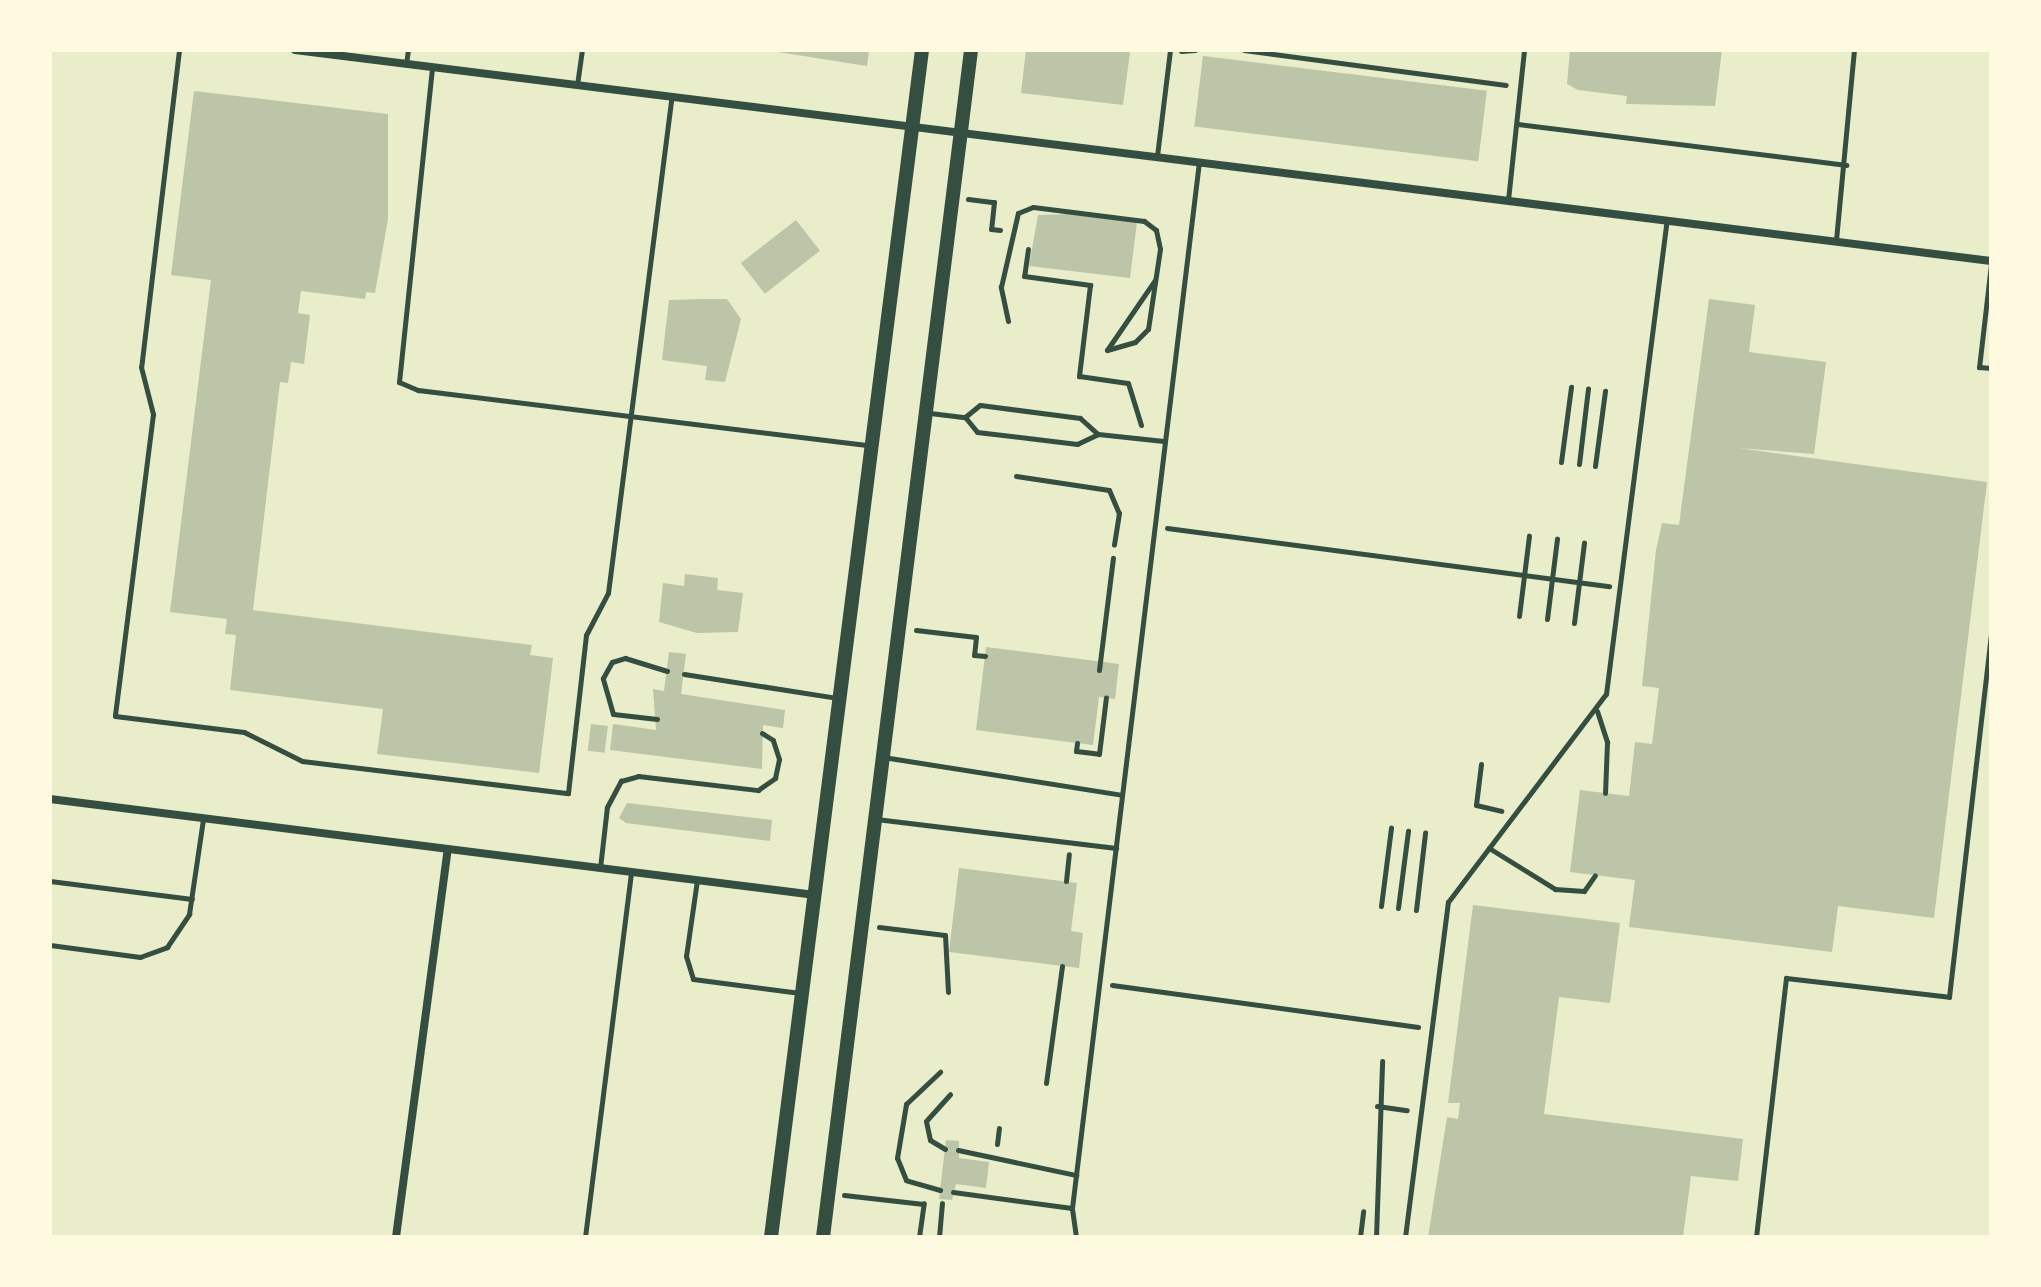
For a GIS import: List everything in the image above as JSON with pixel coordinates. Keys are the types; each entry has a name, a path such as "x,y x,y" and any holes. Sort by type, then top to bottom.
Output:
{"main road":[{"path":"771,1237 818,896 922,50"},
{"path":"823,1237 971,50"}],"street":[{"path":"295,50 1836,240 1991,262"},
{"path":"50,799 818,896"},
{"path":"396,1237 448,849"}],"lane":[{"path":"179,50 141,367 153,414 115,716 244,732 302,761 568,793 586,635 608,593 671,98"},
{"path":"406,64 408,50"},
{"path":"577,86 582,50"},
{"path":"1157,156 1170,50"},
{"path":"1508,200 1523,87 1524,50"},
{"path":"1836,240 1846,165 1854,50"},
{"path":"432,67 399,382 418,390 874,446"},
{"path":"1518,124 1846,165"},
{"path":"1076,1237 1072,1208 1199,162"},
{"path":"1008,321 1001,287 1009,231 1018,213 1033,207 1144,221 1159,236 1156,279 1148,329 1135,342 1107,350 1156,279"},
{"path":"1405,1237 1448,902 1597,711 1620,587 1667,220"},
{"path":"1991,262 1979,367 1991,368"},
{"path":"965,417 980,405 1080,418 1098,434"},
{"path":"925,412 965,417 977,432 1077,444 1098,434 1165,441"},
{"path":"1016,476 1109,490 1119,513 1114,545"},
{"path":"1756,1237 1786,978 1949,997 1991,633"},
{"path":"657,719 613,714 603,678 612,662 625,658 667,671"},
{"path":"684,674 843,699"},
{"path":"1597,711 1607,742 1605,793"},
{"path":"600,868 607,807 621,781 638,776 758,790 775,778 779,759 773,740 762,733"},
{"path":"883,757 1122,795"},
{"path":"50,945 140,957 167,947 192,899 203,818"},
{"path":"875,819 1116,848"},
{"path":"1489,848 1555,889 1584,891 1595,875"},
{"path":"585,1237 631,872"},
{"path":"697,880 686,956 693,979 805,993"},
{"path":"50,881 192,899"},
{"path":"940,1072 906,1104 897,1158 906,1180 940,1190"},
{"path":"945,1149 930,1140 926,1121 950,1094"},
{"path":"958,1150 1076,1175"},
{"path":"953,1192 1072,1208"}],"path":[{"path":"1244,50 1294,53 1523,87"},
{"path":"952,197 994,202 991,229 1030,234 1024,276 1090,285 1079,376 1130,381 1143,414 1140,438"},
{"path":"1561,462 1571,387"},
{"path":"1579,464 1588,389"},
{"path":"1595,466 1605,391"},
{"path":"1155,520 1171,531 1620,587"},
{"path":"1519,616 1529,536"},
{"path":"1547,619 1557,539"},
{"path":"1574,623 1584,543"},
{"path":"1099,670 1114,545"},
{"path":"899,628 976,637 974,655 985,656"},
{"path":"1077,743 1076,751 1099,754 1106,697"},
{"path":"1481,764 1476,805 1513,818"},
{"path":"1381,906 1391,828"},
{"path":"1398,908 1408,831"},
{"path":"1416,910 1425,833"},
{"path":"1066,881 1070,842"},
{"path":"862,924 945,935 948,992"},
{"path":"1046,1083 1062,966"},
{"path":"1100,972 1115,989 1431,1029"},
{"path":"1376,1237 1377,1106 1382,1061"},
{"path":"1377,1106 1402,1110"},
{"path":"919,1237 923,1204 932,1189"},
{"path":"828,1194 923,1204"},
{"path":"939,1237 943,1203"},
{"path":"1360,1237 1363,1211"}],"building":[{"path":"765,50 869,50 867,66"},
{"path":"1026,50 1130,52 1123,105 1021,93"},
{"path":"1570,50 1722,50 1715,106 1626,104 1627,96 1578,90 1567,84"},
{"path":"1203,56 1487,91 1478,161 1194,126"},
{"path":"194,91 388,114 388,219 375,293 366,292 365,299 301,291 298,313 310,315 304,364 291,362 288,383 280,382 253,610 532,645 530,655 553,658 539,773 377,754 383,709 230,690 236,635 225,634 227,619 170,612 211,280 171,275"},
{"path":"1069,214 1137,222 1130,278 1029,266 1038,215"},
{"path":"796,220 820,251 765,294 741,263"},
{"path":"727,299 741,319 725,382 705,380 707,366 662,360 669,300"},
{"path":"1709,299 1755,305 1749,352 1826,362 1814,454 1738,448 1987,482 1934,918 1838,906 1832,952 1629,927 1635,880 1570,872 1580,790 1629,796 1635,742 1652,744 1659,688 1642,686 1656,550 1662,523 1679,525"},
{"path":"685,574 718,578 717,590 743,593 738,632 697,633 659,622 663,583 684,586"},
{"path":"986,647 1119,664 1115,699 1099,697 1093,745 976,730"},
{"path":"669,652 686,654 681,694 785,710 783,728 763,725 762,769 610,750 613,724 656,730 653,689 664,691"},
{"path":"591,724 608,726 605,753 588,751"},
{"path":"627,803 772,820 770,841 626,823 619,818"},
{"path":"959,868 1077,883 1071,931 1083,933 1079,968 949,952"},
{"path":"1473,905 1620,923 1610,1003 1559,997 1544,1114 1743,1139 1738,1181 1691,1176 1683,1237 1428,1237 1447,1117 1458,1119 1460,1103 1448,1103"},
{"path":"946,1140 959,1141 959,1158 989,1162 986,1188 956,1184 952,1200 939,1199"}]}
